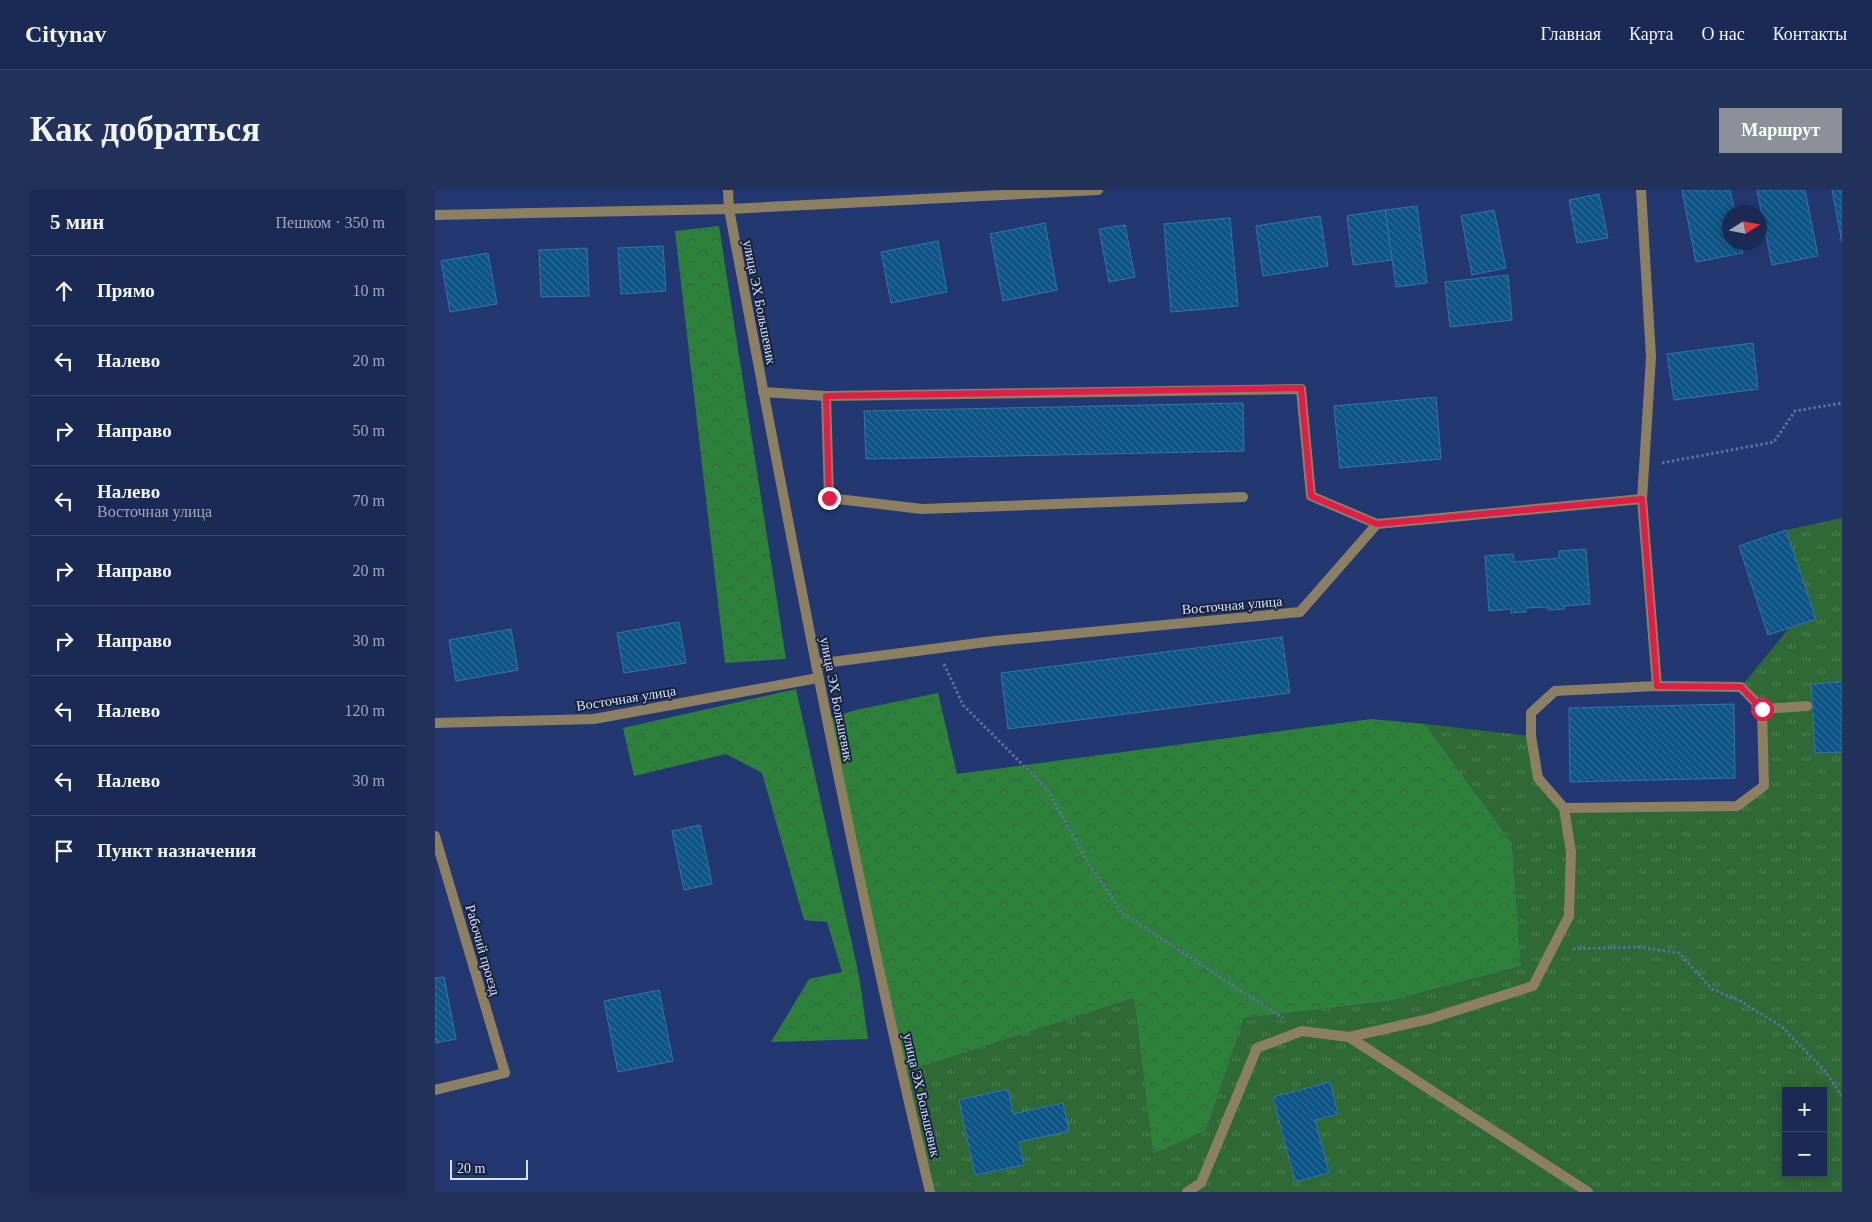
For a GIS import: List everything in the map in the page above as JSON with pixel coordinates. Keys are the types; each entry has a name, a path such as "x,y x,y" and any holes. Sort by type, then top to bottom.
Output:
{"street":[{"name":"улица ЭХ Большевик","path":"728,190 729,209 818,678 901,1071 930,1192"},
{"path":"435,216 729,209 1099,190"},
{"path":"1641,190 1651,357 1642,499 1657,686"},
{"path":"763,392 826,396 1301,388 1311,496 1377,524 1642,499"},
{"path":"826,396 829,498 922,509 1243,497"},
{"name":"Восточная улица","path":"816,664 940,648 1301,612 1377,524"},
{"name":"Восточная улица","path":"435,723 594,719 818,678"},
{"path":"1187,1192 1201,1183 1257,1048 1302,1031 1349,1037 1429,1018 1533,986 1569,916 1571,852 1564,808 1538,778 1531,736 1531,713 1555,691 1657,686 1741,687 1762,709 1764,786 1737,806 1564,808"},
{"path":"1762,709 1807,706"},
{"name":"Рабочий проезд","path":"435,836 505,1073 435,1090"},
{"path":"1349,1037 1588,1192"}],"path":[{"path":"1644,466 1774,442 1795,411 1842,403"},
{"path":"940,648 947,675 963,705 1047,789 1086,859 1122,913 1302,1031"},
{"path":"1552,949 1639,947 1679,953 1712,989 1742,1002 1781,1026 1825,1071 1842,1096"}],"green space":[{"path":"719,226 786,659 725,663 675,231"},
{"path":"1842,518 1842,1192 930,1192 901,1071 930,1064 1134,998 1153,1153 1206,1129 1244,1018 1390,1001 1521,966 1512,843 1425,724 1531,736 1538,778 1564,808 1737,806 1764,786 1762,709 1741,687 1789,628 1815,619 1786,530"},
{"path":"796,689 859,976 868,1039 771,1042 809,979 842,972 827,922 804,920 762,773 726,754 634,776 623,728"},
{"path":"938,693 957,774 1371,719 1425,724 1512,843 1521,966 1390,1001 1244,1018 1206,1130 1153,1154 1134,998 930,1064 901,1071 827,719 856,710"}],"building":[{"path":"1682,190 1730,190 1733,205 1722,205 1722,250 1742,250 1743,253 1696,262"},
{"path":"1757,190 1805,190 1818,256 1772,265 1767,240 1767,205 1760,205"},
{"path":"1832,190 1842,190 1842,243"},
{"path":"1599,194 1608,238 1577,243 1569,200"},
{"path":"1417,206 1427,283 1396,287 1385,210"},
{"path":"1385,210 1392,260 1353,265 1347,216"},
{"path":"1494,210 1506,268 1472,275 1461,216"},
{"path":"1320,216 1328,266 1263,276 1256,226"},
{"path":"1230,218 1238,306 1171,312 1164,224"},
{"path":"1045,223 1057,290 1003,301 990,234"},
{"path":"1125,225 1135,277 1109,282 1099,229"},
{"path":"938,241 947,292 891,303 881,252"},
{"path":"663,246 666,291 621,294 618,248"},
{"path":"587,248 589,296 541,297 539,250"},
{"path":"488,253 497,304 450,312 441,261"},
{"path":"1508,275 1512,320 1450,327 1445,282"},
{"path":"1753,343 1758,389 1674,400 1667,354"},
{"path":"1436,397 1441,459 1340,468 1334,406"},
{"path":"1243,403 1244,451 866,459 864,411"},
{"path":"1786,530 1816,619 1768,635 1739,546"},
{"path":"1586,549 1590,604 1564,606 1564,609 1548,610 1547,607 1526,608 1526,612 1511,613 1511,609 1489,611 1485,556 1513,554 1514,562 1559,558 1559,551"},
{"path":"679,622 686,663 624,673 617,633"},
{"path":"511,629 518,670 456,681 449,640"},
{"path":"1282,637 1290,693 1008,729 1001,673"},
{"path":"1842,682 1842,752 1815,753 1811,684"},
{"path":"1734,704 1735,778 1570,782 1569,708"},
{"path":"700,825 712,884 684,890 672,831"},
{"path":"444,977 456,1039 435,1043 435,978"},
{"path":"659,990 673,1061 618,1072 604,1001"},
{"path":"1330,1082 1338,1114 1315,1120 1329,1173 1295,1182 1273,1097"},
{"path":"1008,1089 1013,1114 1063,1103 1069,1131 1019,1142 1024,1165 975,1175 959,1100"}],"route":[{"path":"829,498 826,396 1301,388 1311,496 1377,524 1642,499 1657,686 1741,687 1762,709"}]}
